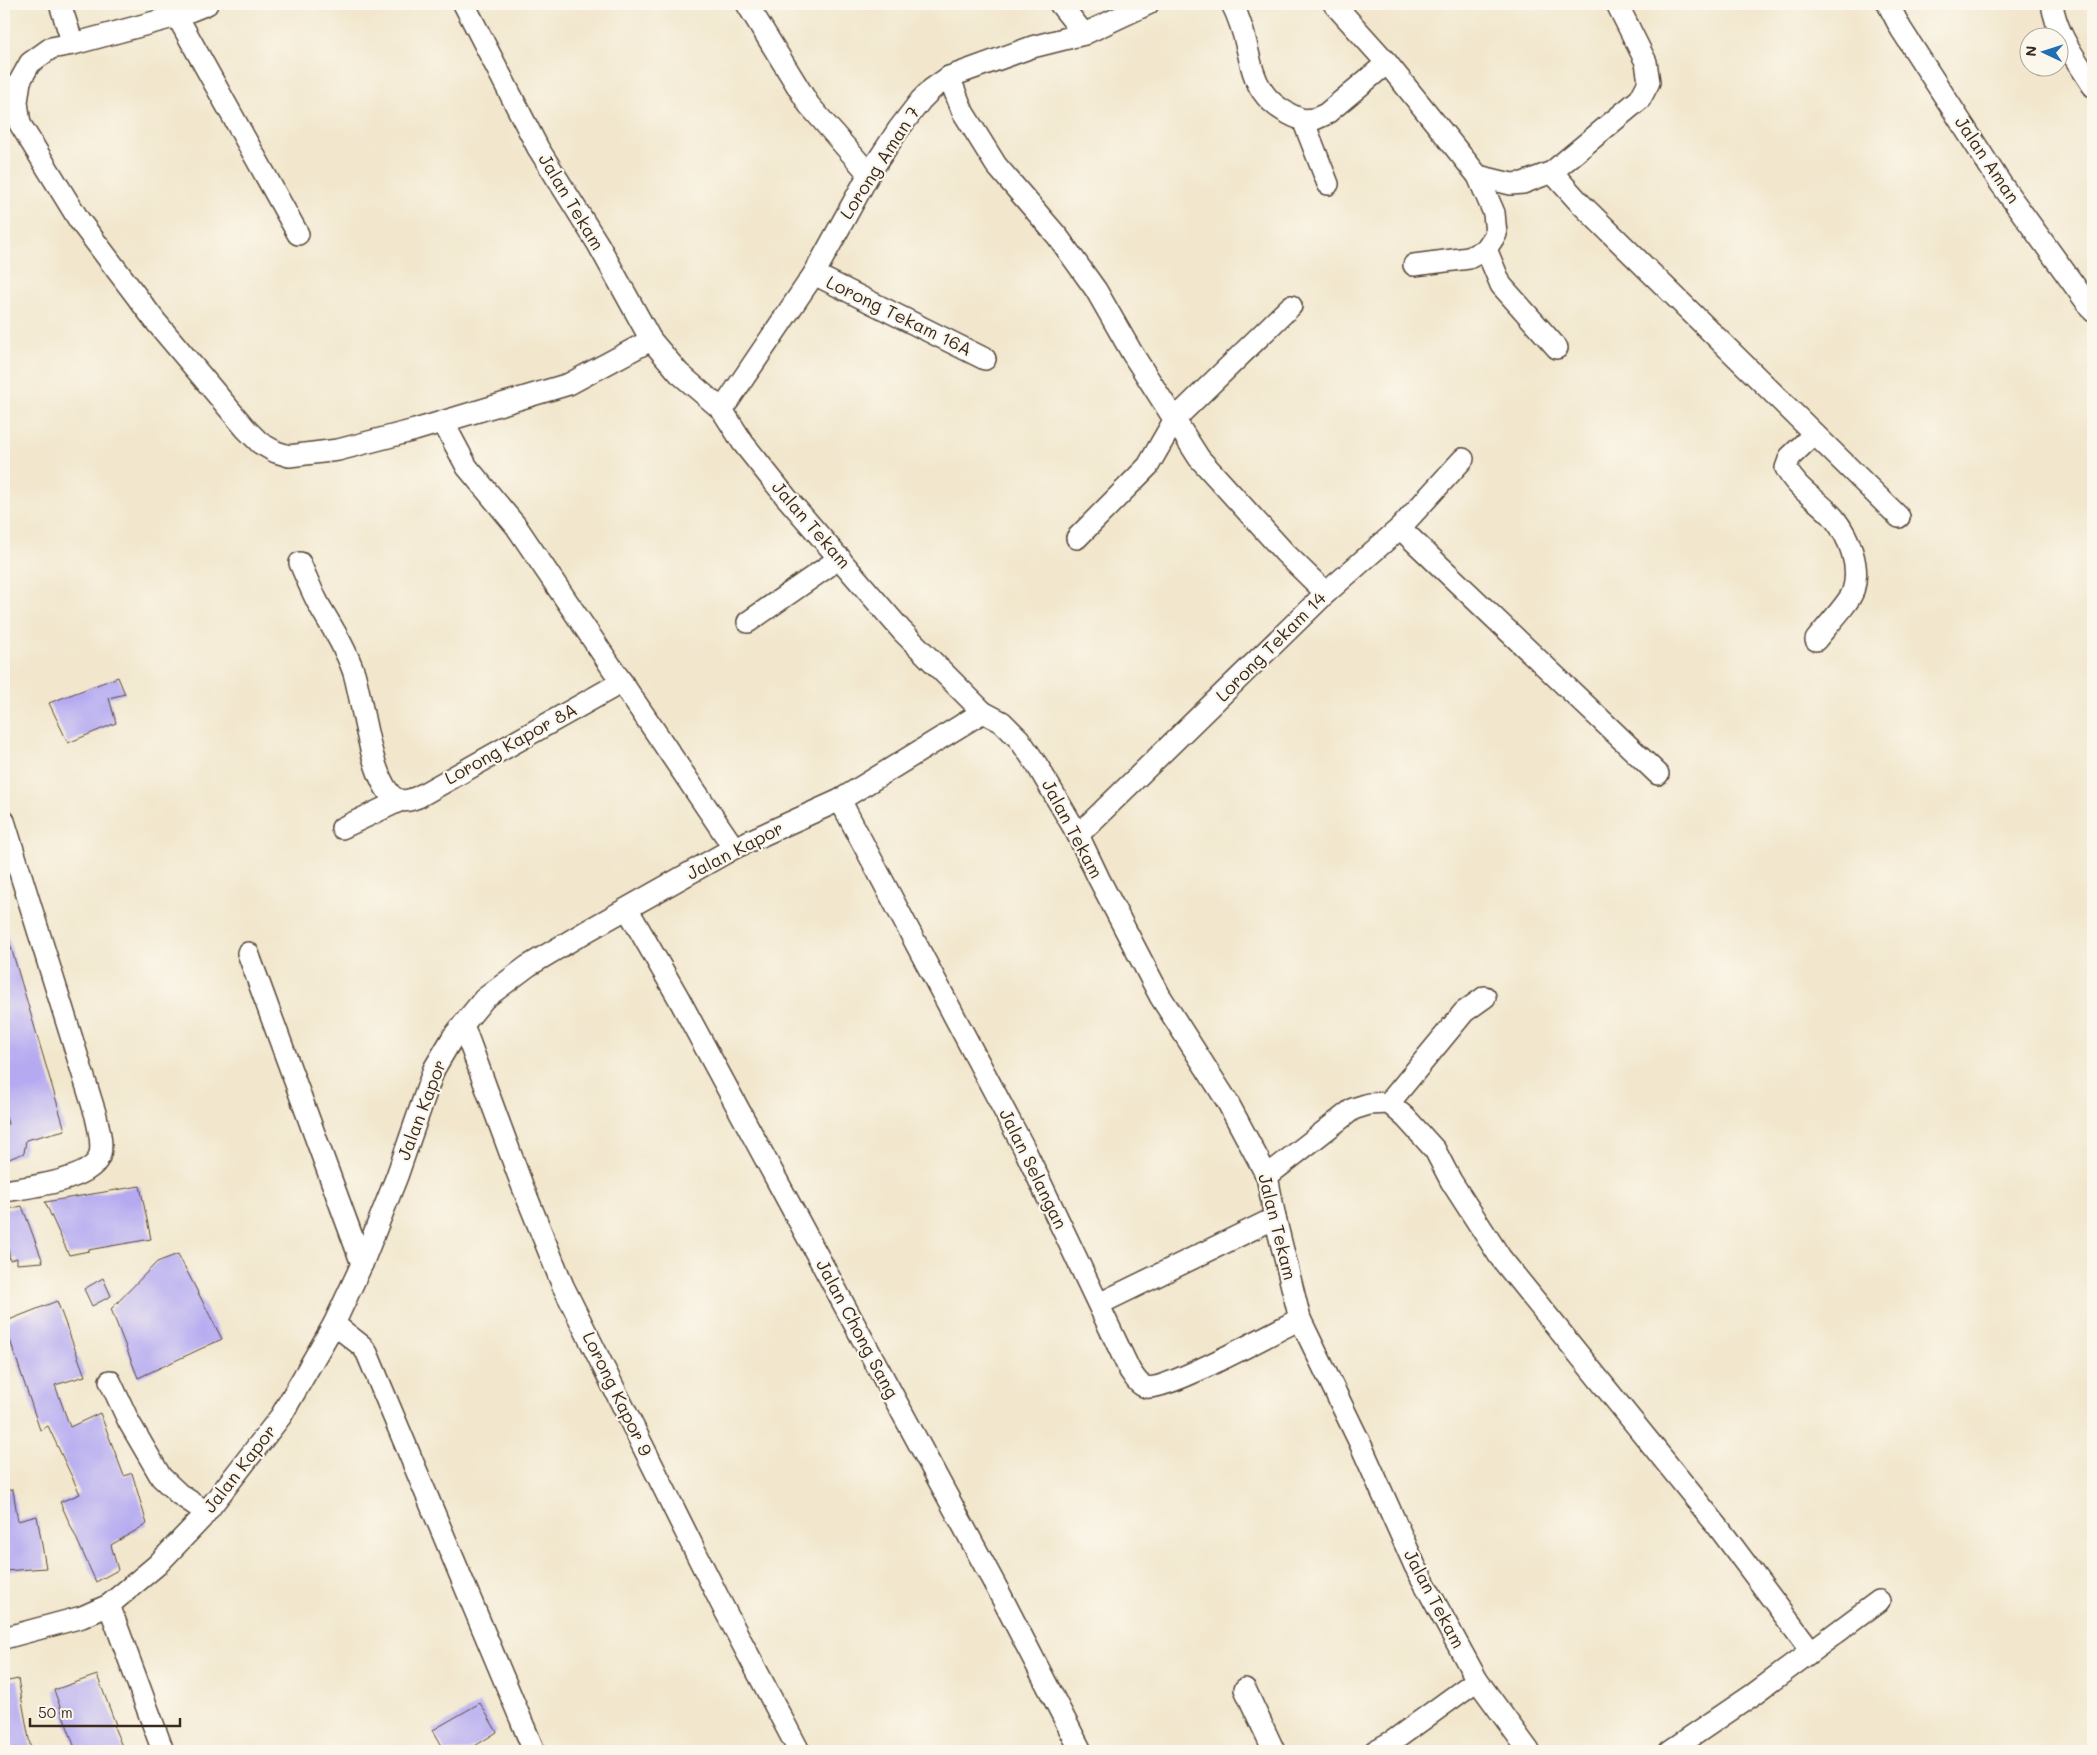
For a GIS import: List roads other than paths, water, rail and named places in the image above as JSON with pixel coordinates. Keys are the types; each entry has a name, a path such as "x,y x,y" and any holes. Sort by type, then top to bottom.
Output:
{"street":[{"path":"60,4 73,44"},
{"path":"207,4 177,16 73,44 51,48 30,64 20,80 18,95 20,124 79,220 156,322 260,443 276,452 289,456 338,450 443,422 569,384 651,340"},
{"name":"Jalan Tekam","path":"464,4 538,148 598,244 651,340 679,373 722,410 743,444 786,497 902,631 983,712 1002,722 1019,739 1078,835 1099,880 1160,996 1227,1101 1267,1176 1275,1218 1300,1319 1359,1441 1415,1566 1477,1680 1529,1751"},
{"path":"747,4 809,105 869,174"},
{"path":"1060,4 1084,34"},
{"name":"Lorong Aman 7","path":"722,410 814,274 869,174 921,100 949,77 1032,47 1084,34 1148,4"},
{"path":"1232,4 1241,26 1257,82 1265,97 1284,113 1304,120 1315,119 1326,114 1387,63"},
{"path":"1334,4 1387,63 1478,176 1494,213 1496,234 1486,249 1469,258 1414,265"},
{"path":"1478,176 1511,184 1523,183 1552,172 1640,99 1649,82 1646,62 1617,4"},
{"name":"Jalan Aman","path":"1888,4 1901,29 2001,184 2093,312"},
{"path":"2052,4 2054,18 2067,48 2093,86"},
{"path":"177,16 298,234"},
{"path":"949,77 963,112 996,165 1058,237 1090,283 1199,458 1284,553 1326,593"},
{"path":"1304,120 1328,184"},
{"path":"1552,172 1578,201 1899,517"},
{"path":"1486,249 1501,285 1557,348"},
{"name":"Lorong Tekam 16A","path":"814,274 985,358"},
{"path":"1077,538 1148,466 1175,419 1291,306"},
{"path":"443,422 467,467 516,526 734,848"},
{"path":"1814,434 1790,457 1786,468 1793,481 1834,519 1854,556 1855,579 1853,592 1816,640"},
{"name":"Lorong Tekam 14","path":"1078,835 1326,593 1400,528 1463,459"},
{"path":"1400,528 1658,774"},
{"path":"748,622 840,558"},
{"path":"300,563 318,604 338,637 354,673 374,758 384,784 390,794 398,801"},
{"name":"Lorong Kapor 8A","path":"342,828 398,801 408,801 418,797 622,682"},
{"name":"Jalan Kapor","path":"4,1638 82,1617 109,1605 157,1565 206,1512 281,1416 334,1324 362,1264 397,1176 434,1069 452,1038 484,999 528,966 734,848 840,800 983,712"},
{"name":"Jalan Selangan","path":"840,800 1024,1148 1130,1371 1144,1387 1174,1381 1300,1319"},
{"path":"4,822 96,1116 101,1139 101,1153 97,1162 78,1174 62,1180 4,1191"},
{"name":"Jalan Chong Sang","path":"628,910 678,997 1000,1594 1081,1751"},
{"path":"248,952 362,1264"},
{"path":"1388,1103 1464,1012 1486,997"},
{"name":"Lorong Kapor 9","path":"464,1024 519,1176 563,1286 721,1603 799,1751"},
{"path":"1267,1176 1353,1110 1369,1104 1388,1103 1406,1118 1435,1150 1451,1181 1500,1257 1719,1528 1811,1651"},
{"path":"1099,1304 1275,1218"},
{"path":"334,1324 362,1346 367,1353 534,1751"},
{"path":"110,1381 160,1477 179,1494 206,1512"},
{"path":"1670,1751 1754,1694 1879,1601"},
{"path":"109,1605 163,1751"},
{"path":"1375,1751 1393,1741 1477,1680"},
{"path":"1245,1688 1274,1751"}]}
